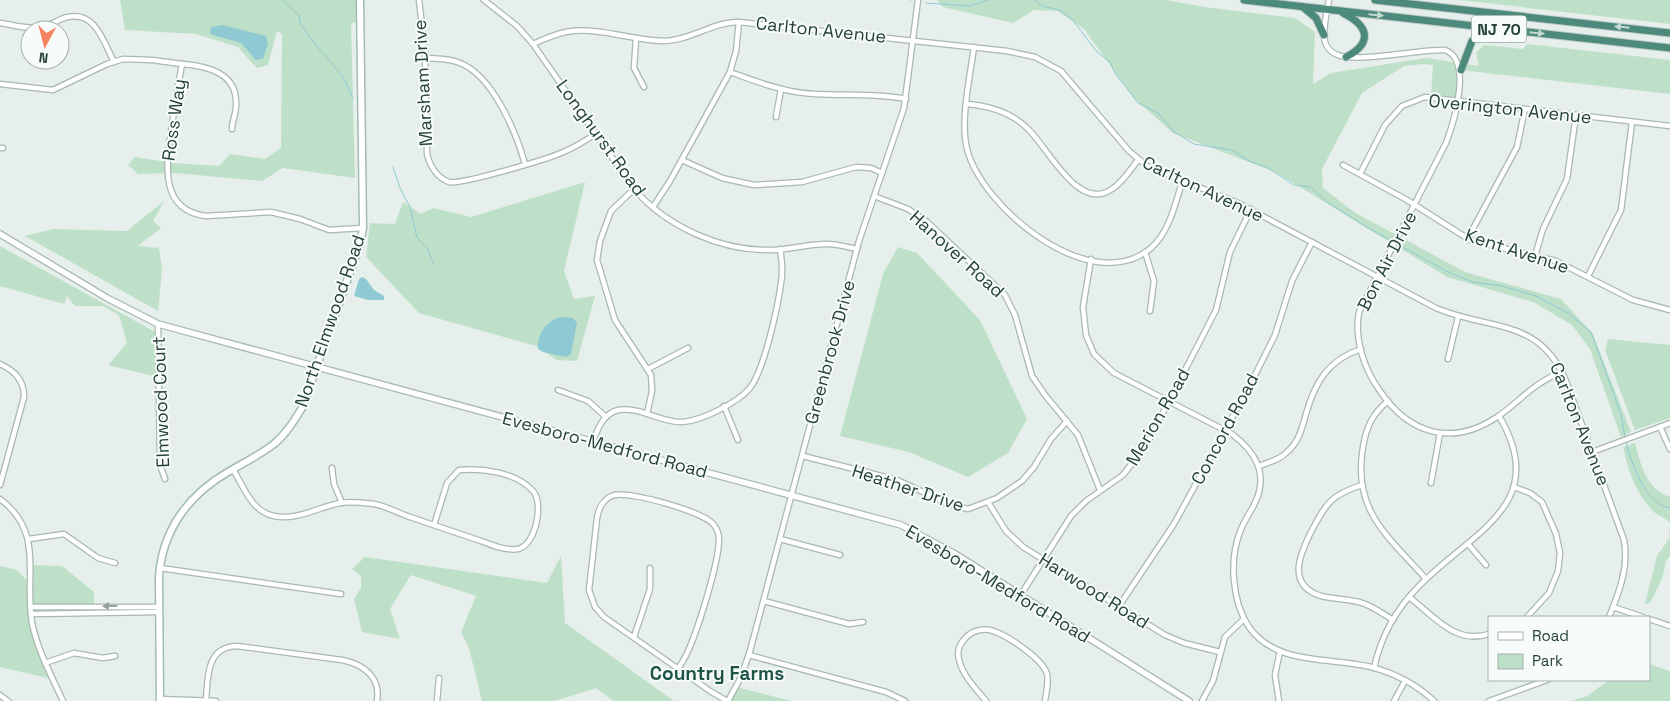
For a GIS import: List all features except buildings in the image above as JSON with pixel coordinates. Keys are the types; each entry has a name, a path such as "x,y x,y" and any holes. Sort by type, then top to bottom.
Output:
{"highway":[{"name":"NJ 70","path":"1244,0 1670,48"},
{"name":"NJ 70","path":"1375,0 1670,33"},
{"path":"1398,0 1407,4"},
{"path":"1303,6 1316,18 1324,35"},
{"path":"1336,10 1357,21 1364,31 1365,36 1361,47 1346,57"},
{"path":"1461,70 1472,41 1493,28"}],"main road":[{"name":"North Elmwood Road","path":"160,700 160,568 164,546 183,510 205,488 274,444 288,430 302,408 350,274 363,228 360,0"}],"street":[{"name":"Marsham Drive","path":"419,0 426,58 427,153 430,164 436,172 449,182 460,182 561,153 595,134"},
{"name":"Longhurst Road","path":"484,0 517,26 534,44 634,188 653,207 700,236 736,246 780,249 827,244 857,249"},
{"name":"Greenbrook Drive","path":"727,701 741,676 749,655 857,249 906,99 918,0"},
{"path":"1329,0 1324,35 1325,43 1332,52 1346,57 1445,50 1454,56 1461,70"},
{"path":"0,24 36,28 49,25 67,17 86,18 96,26 114,62"},
{"path":"653,207 682,160 730,72 736,50 739,22"},
{"name":"Carlton Avenue","path":"534,44 556,34 574,31 673,40 723,23 739,22 1021,53 1055,66 1072,82 1138,160 1154,170 1251,209 1436,308 1458,317 1531,336 1551,352 1562,371 1625,548 1624,572 1608,616"},
{"path":"636,38 634,68 644,87"},
{"path":"974,48 965,132 967,150 976,173 991,194 1005,209 1043,241 1067,253 1091,259 1115,262 1132,259 1145,252 1163,234 1182,182"},
{"path":"426,58 451,60 462,64 481,80 509,119 525,164"},
{"path":"0,84 53,90 114,62 123,60 152,60 182,64"},
{"name":"Ross Way","path":"232,129 236,98 228,79 207,67 182,64 166,165 172,193 185,209 195,215 206,216 277,213 328,230 363,228"},
{"name":"Bon Air Drive","path":"1461,70 1457,101 1446,143 1358,318 1358,336 1361,349 1374,381 1388,401 1414,425 1440,433 1472,430 1499,416 1537,385 1562,371"},
{"path":"730,72 758,84 781,89 814,94 881,94 906,99"},
{"path":"776,117 781,89"},
{"name":"Overington Avenue","path":"1360,174 1385,124 1402,106 1425,97 1670,126"},
{"path":"967,104 990,108 1018,120 1028,129 1072,182 1087,193 1097,194 1113,189 1138,160"},
{"path":"1468,238 1517,147 1525,109"},
{"path":"1536,256 1543,229 1567,179 1576,115"},
{"path":"1588,276 1621,210 1632,122"},
{"path":"682,160 716,176 754,185 802,182 856,167 871,168 882,174"},
{"name":"Kent Avenue","path":"1343,165 1415,205 1468,238 1489,246 1536,256 1562,264 1633,300 1670,310"},
{"path":"634,188 611,211 600,241 597,260 615,320 648,369 652,385 648,414"},
{"name":"Hanover Road","path":"874,196 902,206 926,221 1005,295 1015,315 1032,376 1081,441 1100,490"},
{"name":"Merion Road","path":"1020,596 1071,516 1100,490 1119,479 1132,466 1147,444 1216,310 1230,252 1251,209"},
{"name":"Evesboro-Medford Road","path":"0,234 107,298 158,324 889,521 912,530 955,554 1190,701"},
{"name":"Concord Road","path":"1119,606 1170,531 1275,335 1292,281 1312,242"},
{"path":"593,441 598,427 606,417 619,410 683,422 695,419 724,406 745,393 754,382 760,370 780,290 780,249"},
{"path":"1145,252 1154,281 1150,311"},
{"path":"1091,259 1083,308 1085,328 1091,348 1108,369 1224,430 1247,446 1259,466 1261,480 1259,493 1240,531 1234,558 1236,592 1244,619 1260,639 1280,651 1309,658 1335,660 1374,668 1405,681 1434,701"},
{"path":"1448,360 1458,317"},
{"name":"Elmwood Court","path":"158,324 160,465 165,479"},
{"path":"648,369 688,348"},
{"path":"1259,466 1282,456 1294,446 1312,398 1327,370 1339,357 1361,349"},
{"path":"0,364 10,369 18,377 23,386 24,397 0,485"},
{"path":"558,390 588,401 606,417"},
{"path":"1388,401 1376,412 1367,431 1361,460 1362,485 1366,504 1376,523 1426,579"},
{"path":"724,406 738,440"},
{"path":"1374,668 1381,641 1408,597 1426,579 1468,544 1497,515 1514,487 1517,470 1514,446 1499,416"},
{"name":"Heather Drive","path":"803,456 897,480 959,507 973,508 988,502 1027,477 1051,439 1067,421"},
{"path":"1592,452 1670,423"},
{"path":"1660,428 1670,449"},
{"path":"1431,483 1440,433"},
{"path":"332,468 334,484 342,503"},
{"path":"233,469 248,497 258,508 273,516 292,517 342,503 376,504 434,525 502,548 516,550 526,546 534,535 538,508 535,493 524,482 501,474 477,469 459,470 447,483 434,525"},
{"path":"1362,485 1339,493 1327,504 1301,550 1298,571 1305,586 1318,595 1363,603 1393,620"},
{"path":"1514,487 1530,493 1542,502 1556,534 1560,553 1558,571 1549,593 1528,616"},
{"path":"678,668 689,651 702,612 718,551 718,533 713,523 704,516 622,494 607,499 598,512 590,590 592,602 599,613 678,668 727,701"},
{"path":"0,499 17,514 28,539 31,614 36,638 45,663 63,701"},
{"name":"Harwood Road","path":"988,502 1010,535 1044,559 1178,641 1220,652"},
{"path":"28,539 64,534 98,558 115,563"},
{"path":"780,539 840,555"},
{"path":"1468,544 1486,564"},
{"path":"160,568 341,594"},
{"path":"634,637 650,589 650,568"},
{"path":"1408,597 1459,635 1471,638 1488,634"},
{"path":"764,601 849,624 863,622"},
{"path":"31,607 159,610"},
{"path":"1613,607 1640,616"},
{"path":"31,614 159,610"},
{"path":"1202,701 1213,681 1220,652 1228,633 1244,619"},
{"path":"1650,619 1670,626"},
{"path":"986,701 964,672 958,657 959,648 965,639 973,632 983,630 1000,634 1042,663 1048,678 1045,701"},
{"path":"206,700 209,668 213,658 221,650 237,646 342,660 358,664 374,679 378,690 377,701"},
{"path":"1279,701 1275,675 1280,651"},
{"path":"45,663 74,653 103,658 115,656"},
{"path":"749,655 886,692 905,701"},
{"path":"438,701 439,678"},
{"path":"1394,701 1405,681"},
{"path":"1489,701 1544,681"},
{"path":"0,695 8,701"},
{"path":"160,700 216,701"}],"green space":[{"path":"120,0 359,0 359,22 351,23 355,178 283,168 262,181 175,173 138,174 128,165 135,157 173,163 219,166 230,154 265,159 281,148 282,34 277,31 268,65 257,68 238,47 196,34 125,30"},
{"path":"937,0 1166,0 1204,7 1295,18 1315,32 1313,84 1331,73 1426,58 1479,66 1476,53 1484,45 1523,49 1527,44 1670,60 1670,94 1460,70 1456,100 1431,97 1433,65 1404,66 1362,93 1322,169 1323,188 1354,212 1465,272 1561,299 1593,334 1631,432 1621,437 1590,349 1572,325 1533,302 1447,277 1277,173 1173,133 1133,97 1084,29 1058,11 1034,10 1013,23 943,7"},
{"path":"1459,0 1670,0 1670,24"},
{"path":"585,182 564,271 574,299 595,296 577,361 557,360 536,346 419,313 366,257 370,223 395,224 403,202 421,214 433,208 471,217"},
{"path":"164,201 153,221 161,228 138,246 159,248 162,270 158,311 25,236 53,229 127,231"},
{"path":"0,246 157,333 157,377 108,365 127,343 119,315 103,306 75,306 67,296 64,304 0,286"},
{"path":"898,247 917,253 980,320 1027,419 1008,453 968,477 909,452 840,436 883,274"},
{"path":"1608,339 1670,345 1670,418 1635,430 1605,350"},
{"path":"1635,443 1642,468 1650,482 1655,488 1670,497 1670,523 1654,512 1642,498 1634,482 1623,447"},
{"path":"1670,523 1670,556 1666,561 1662,579 1650,603 1645,604 1657,556 1669,539"},
{"path":"561,556 565,623 674,701 613,701 596,688 555,701 482,701 469,648 461,632 476,596 411,575 390,609 400,639 362,632 354,599 361,588 361,576 352,569 365,557 547,583"},
{"path":"30,565 62,566 94,592 94,610 31,610 52,679 0,667 0,566 17,570 29,583"},
{"path":"1650,664 1670,671 1670,701 1571,701 1587,696 1608,681 1650,681"},
{"path":"736,687 792,701 726,701"}],"water":[{"path":"222,25 266,36 268,44 263,59 256,60 241,43 210,34 211,27"},
{"path":"362,277 366,279 374,290 384,296 384,300 368,300 354,296 359,279"},
{"path":"562,317 573,318 577,323 571,354 566,357 543,352 538,349 539,338 544,328 552,321"}],"waterway":[{"path":"282,0 299,15 300,23 343,77 353,98"},
{"path":"926,3 969,6 988,0"},
{"path":"1035,0 1042,6 1059,10 1072,19 1097,52 1110,62 1115,73 1138,103 1158,113 1173,131 1194,144 1232,150 1249,161 1267,167 1294,185 1311,187 1327,202 1368,228 1450,273 1473,282 1502,286 1536,296 1568,313 1591,332 1621,414 1625,438"},
{"path":"393,167 400,188 410,207 417,238 427,248 434,265"},
{"path":"1626,442 1636,471 1647,492 1661,505 1670,508"}],"district":[{"name":"Country Farms","path":"717,673"}]}
